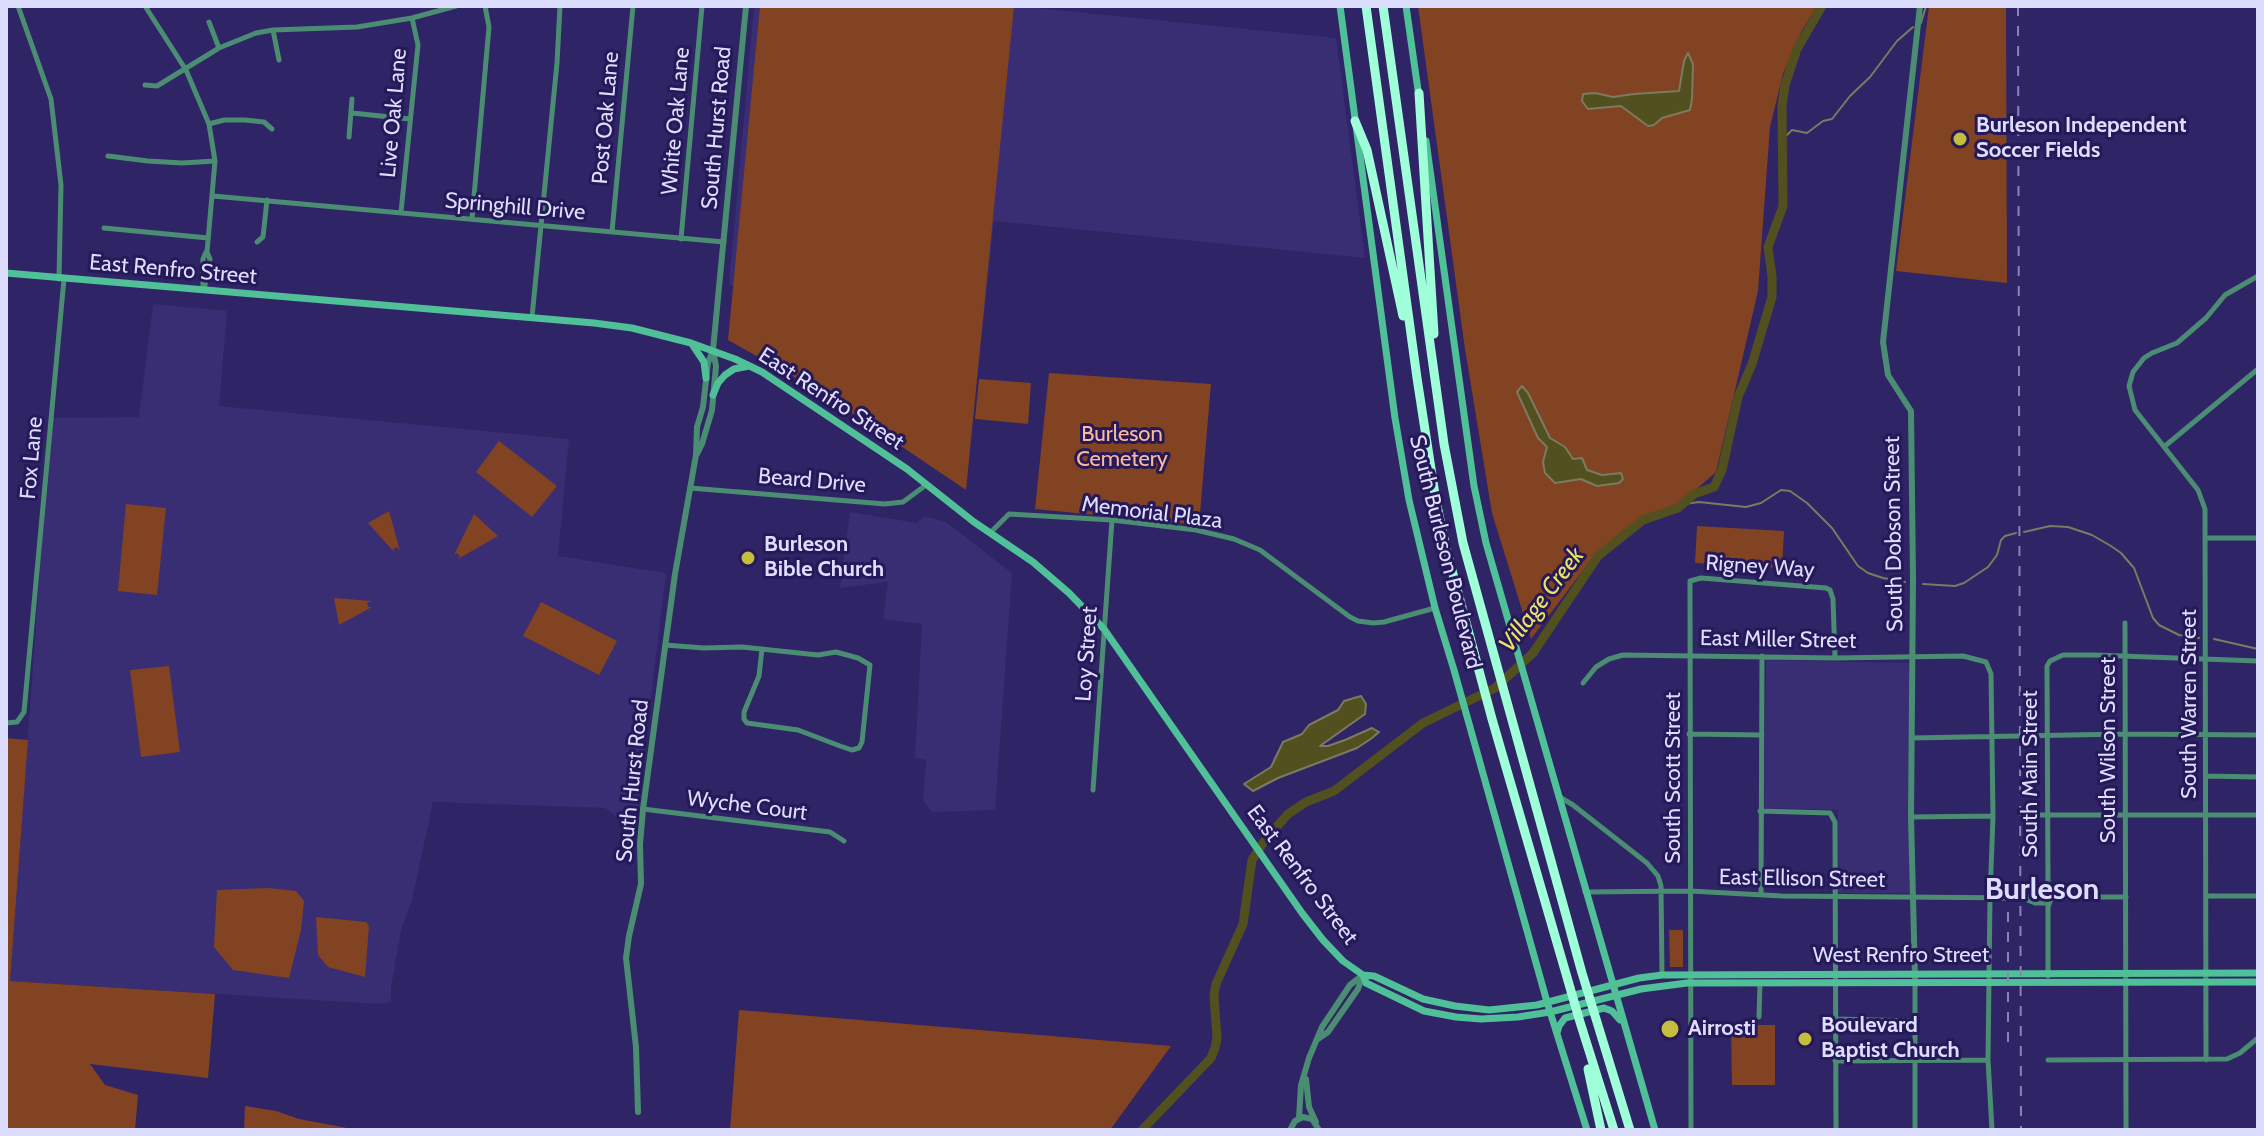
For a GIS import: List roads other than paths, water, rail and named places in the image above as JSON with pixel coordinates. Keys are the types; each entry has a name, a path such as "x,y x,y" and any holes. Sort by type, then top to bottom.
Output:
{"highway":[{"path":"1366,6 1436,501 1492,719 1614,1130"},
{"path":"1383,6 1456,511 1508,711 1630,1130"},
{"path":"1419,93 1435,381"},
{"path":"1355,121 1367,150 1417,378"},
{"path":"1580,1022 1601,1130"}],"main road":[{"name":"South Burleson Boulevard","path":"1340,6 1395,418 1409,500 1435,608 1547,1002 1587,1130"},
{"name":"South Burleson Boulevard","path":"1406,6 1474,486 1486,543 1655,1130"},
{"name":"East Renfro Street","path":"6,273 594,323 632,328 691,343 749,366 820,409 907,469 1033,562 1069,593 1104,629 1277,877 1323,940 1343,961 1363,975 1374,976 1423,999 1443,1004 1489,1010 1547,1002"},
{"path":"691,343 704,362 706,378"},
{"path":"713,395 725,375 734,369 749,366"},
{"name":"West Renfro Street","path":"2207,978 2258,973"},
{"name":"West Renfro Street","path":"1547,1002 1662,975 1691,979 1760,974 2048,974 2258,982"},
{"name":"East Renfro Street","path":"1363,975 1366,983 1374,988 1411,1006 1442,1015 1481,1019 1550,1012"},
{"name":"West Renfro Street","path":"1990,984 2127,978"},
{"path":"1550,1012 1691,979 1760,984 1990,984"},
{"path":"1557,1033 1565,1018 1604,1008 1612,1011 1624,1025"},
{"path":"1442,1015 1447,1011 1483,1013 1489,1010"}],"street":[{"path":"18,6 51,99 61,185 61,279"},
{"path":"145,6 186,70 209,124 215,161 207,252 201,273 204,291"},
{"path":"145,85 157,86 219,48 256,33 357,27 412,18 456,6"},
{"path":"472,219 489,27 485,6"},
{"path":"532,317 560,6"},
{"name":"Post Oak Lane","path":"612,232 633,6"},
{"name":"White Oak Lane","path":"681,239 702,6"},
{"name":"South Hurst Road","path":"638,1112 636,1047 626,958 641,884 643,809 665,645 696,455 697,427 713,350 746,6"},
{"name":"South Dobson Street","path":"1915,984 1911,817 1911,411 1888,375 1883,342 1920,6"},
{"name":"Live Oak Lane","path":"401,212 418,45 412,18"},
{"path":"209,22 219,48"},
{"path":"273,30 279,60"},
{"path":"349,137 352,99"},
{"path":"352,113 410,119"},
{"path":"209,124 245,120 264,122 272,129"},
{"path":"108,156 171,163 215,161"},
{"name":"Springhill Drive","path":"213,196 724,242"},
{"path":"257,242 263,237 267,200"},
{"path":"104,228 208,238"},
{"name":"South Warren Street","path":"2206,1060 2205,509 2203,498 2135,410 2129,386 2133,372 2144,358 2177,343 2206,318 2225,295 2258,276"},
{"name":"Fox Lane","path":"6,723 17,722 24,712 61,279"},
{"name":"South Hurst Road","path":"696,455 709,423 716,366 713,350"},
{"path":"2165,446 2258,369"},
{"path":"2251,374 2258,382"},
{"name":"Beard Drive","path":"690,488 885,504 903,502 926,485"},
{"name":"Memorial Plaza","path":"990,533 1009,514 1112,520 1196,530 1234,539 1260,550 1350,617 1364,623 1384,622 1435,608"},
{"name":"Loy Street","path":"1093,790 1112,520"},
{"path":"2205,538 2258,538"},
{"name":"Rigney Way","path":"1690,581 1701,578 1829,590 1833,599 1835,658"},
{"name":"South Scott Street","path":"1690,581 1691,1130"},
{"name":"South Wilson Street","path":"2125,623 2126,1130"},
{"path":"665,645 762,649 818,655 836,652 858,658 870,665 859,748 852,750 798,730 747,723 744,712 759,676 762,649"},
{"name":"East Miller Street","path":"1583,683 1596,667 1623,655 1963,656 1982,660 1990,667 1992,738"},
{"name":"South Main Street","path":"2048,983 2047,666 2055,657 2063,655 2125,656"},
{"path":"1761,895 1762,656"},
{"path":"2125,656 2258,661"},
{"path":"1689,734 1762,735"},
{"path":"1911,738 2258,735"},
{"path":"1992,738 1988,1060 1992,1130"},
{"path":"2206,776 2258,777"},
{"path":"1558,796 1658,876 1662,975"},
{"name":"Wyche Court","path":"643,809 830,832 844,841"},
{"path":"1760,811 1830,813 1835,822 1836,1130"},
{"path":"2034,815 2258,815"},
{"path":"1911,817 1993,816"},
{"name":"East Ellison Street","path":"1585,892 1690,891 1834,897 1990,898 2031,897 2045,892 2050,897"},
{"path":"2206,896 2258,896"},
{"name":"East Ellison Street","path":"2031,897 2035,903 2050,897 2126,897"},
{"path":"1759,1017 1760,974"},
{"path":"1290,1130 1299,1118 1301,1085 1322,1027 1350,985 1363,975"},
{"path":"1915,984 1915,1130"},
{"path":"1835,1019 1914,1021"},
{"path":"2048,1060 2206,1060 2234,1057 2258,1038"},
{"path":"1835,1061 1988,1060"},
{"path":"1305,1071 1309,1107 1319,1127"},
{"path":"1299,1118 1308,1118 1319,1127"}],"waterway":[{"name":"Village Creek","path":"1142,1130 1211,1058 1217,1038 1216,984 1243,924 1252,860 1288,814 1306,802 1334,791 1423,723 1495,688 1533,653 1598,556 1643,520 1678,508 1694,494 1714,487 1722,470 1738,397 1752,364 1772,297 1768,247 1783,206 1782,106 1785,85 1797,49 1822,6"},
{"path":"1921,23 1926,6"},
{"path":"1783,139 1792,130 1807,133 1823,121 1832,119 1897,41 1913,27"},
{"path":"1684,504 1699,502 1746,507 1761,503 1781,490 1790,491 1832,528 1858,566 1868,573 1905,582"},
{"path":"2024,532 2050,526 2068,527 2111,546 2134,568 2153,618 2159,625 2179,635 2199,638"},
{"path":"1923,584 1955,586 1964,583 1988,567 2005,536 2016,533"},
{"path":"2214,639 2258,649"}],"railway":[{"path":"2018,6 2021,1130"},
{"path":"2008,908 2008,1042"}],"place":[{"name":"Burleson Independent Soccer Fields","path":"1960,139"},
{"name":"Burleson Bible Church","path":"748,558"},
{"name":"Airrosti","path":"1670,1029"},
{"name":"Boulevard Baptist Church","path":"1805,1039"}],"district":[{"name":"Burleson","path":"2042,890"}],"park label":[{"name":"Burleson Cemetery","path":"1122,448"}]}
